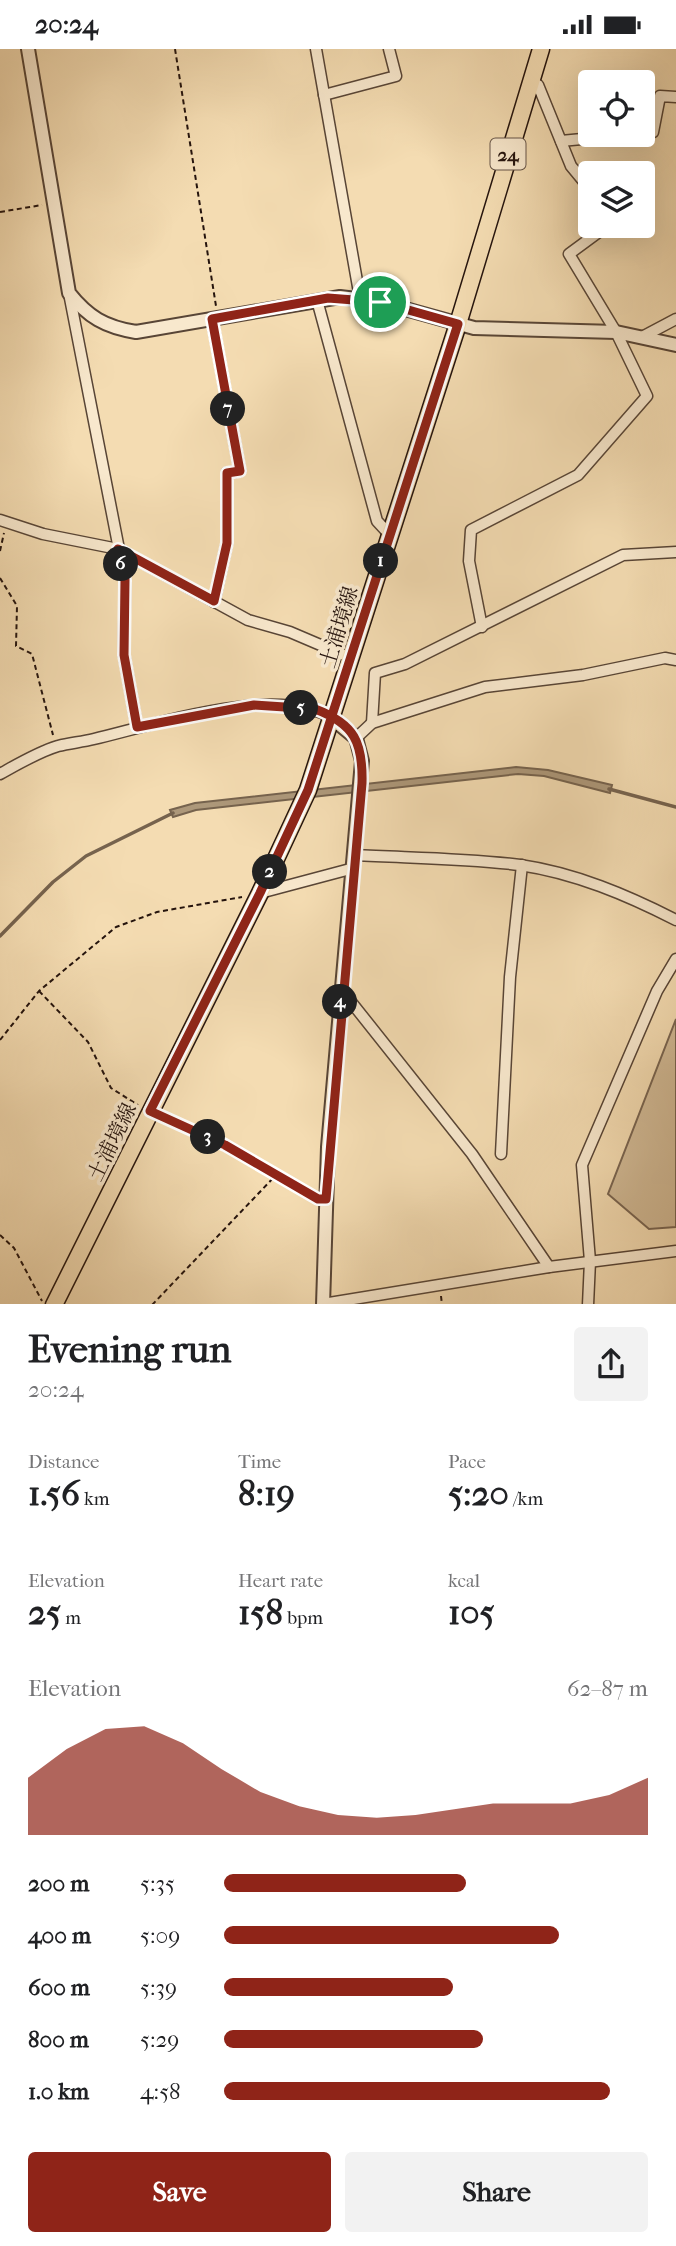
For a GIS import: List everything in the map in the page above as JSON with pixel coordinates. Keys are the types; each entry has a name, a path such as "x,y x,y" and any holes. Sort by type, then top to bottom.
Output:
{"main road":[{"name":"土浦境線","path":"54,1304 260,893 304,798 333,719 389,534 458,324 541,49"}],"street":[{"path":"29,49 69,293 125,580 124,655 137,727"},
{"path":"316,49 360,299"},
{"path":"324,95 396,76 389,49"},
{"path":"530,82 538,85 571,166 578,174"},
{"path":"655,122 660,96 676,97"},
{"path":"561,141 578,139"},
{"path":"482,627 469,561 471,530 578,475 645,402 646,389 616,332 569,254 591,238"},
{"path":"69,293 93,319 116,329 136,332 317,300 360,299 458,324 500,330 616,332 676,345"},
{"path":"317,300 377,521 389,534"},
{"path":"214,601 227,543 227,473 240,471 215,318"},
{"path":"642,337 676,319"},
{"path":"3,521 43,534 118,549 248,620 290,632 351,657"},
{"path":"372,723 375,673 405,664 482,627 518,605 623,555 676,552"},
{"path":"356,738 372,723 485,687 583,675 665,658 676,660"},
{"path":"0,774 56,746 137,727 254,705 315,709 333,719 356,738 362,761 326,1199 323,1304 549,1267 676,1251"},
{"path":"355,855 522,865 587,881 631,896 676,920"},
{"path":"501,1154 510,977 522,865"},
{"path":"260,893 354,868"},
{"path":"588,1304 590,1261 582,1165 657,992 676,959"},
{"path":"341,998 348,998 472,1154 549,1267"}],"path":[{"path":"175,49 215,318"},
{"path":"0,212 54,203"},
{"path":"0,551 3,521"},
{"path":"0,579 17,606 16,646 32,654 56,746"},
{"path":"0,1039 39,991 116,927 157,912 260,893"},
{"path":"39,991 89,1042 111,1088 128,1101 225,1145 318,1199 326,1199"},
{"path":"152,1304 277,1174"},
{"path":"0,1235 14,1248 44,1304"}],"shaded area":[{"path":"516,767 548,770 612,785 610,793 544,776 518,774 196,810 173,817 170,810 195,803"},
{"path":"676,1019 676,1227 649,1229 608,1194"}],"waterway":[{"path":"609,789 676,807"},
{"path":"0,936 53,882 86,856 173,813"}],"route":[{"path":"380,302 328,298 212,319 240,471 227,473 227,543 214,601 118,549 125,580 124,655 137,727 254,705 315,709 323,712 333,719 344,726 351,731 359,743 362,783 341,991 326,1199 318,1199 225,1145 150,1111 260,893 308,790 333,719 389,534 458,324 380,302"}]}
